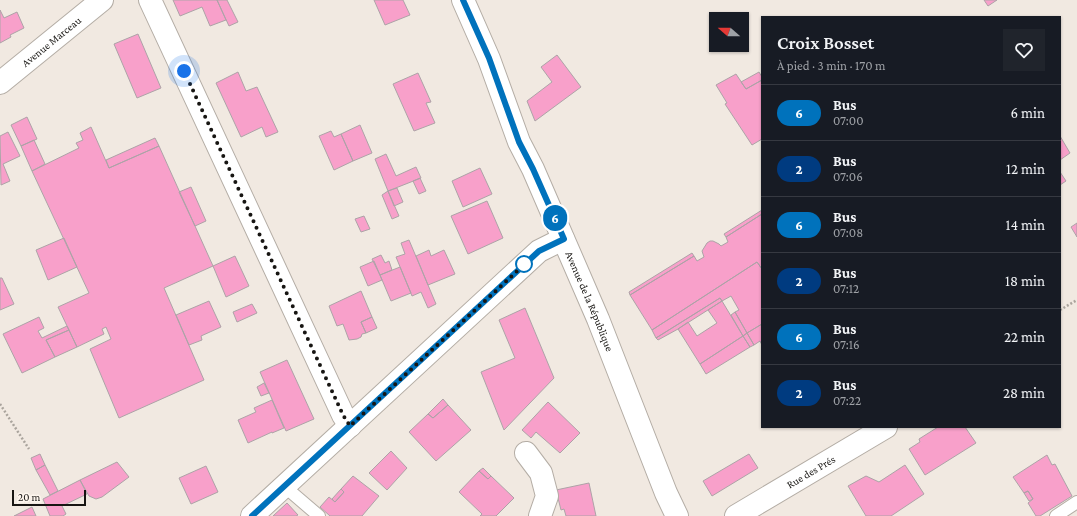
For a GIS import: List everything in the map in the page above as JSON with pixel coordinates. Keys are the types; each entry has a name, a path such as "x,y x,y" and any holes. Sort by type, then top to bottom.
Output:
{"street":[{"name":"Avenue Marceau","path":"0,83 102,0"},
{"path":"150,0 343,415 350,426"},
{"name":"Avenue de la République","path":"463,0 489,58 519,142 533,169 598,319 666,493 677,516"},
{"path":"252,516 539,251 564,239"},
{"name":"Rue des Prés","path":"736,516 884,428"},
{"path":"526,453 541,473 547,496 540,516"}],"lane":[{"path":"284,486 319,516"},
{"path":"1056,516 1077,502"}],"path":[{"path":"1061,309 1077,300"},
{"path":"0,404 30,449"}],"building":[{"path":"173,0 217,0 226,20 210,26 202,7 180,16"},
{"path":"217,0 227,0 238,22 229,26"},
{"path":"374,0 403,0 410,15 385,25"},
{"path":"984,0 997,0 988,6"},
{"path":"0,10 4,18 17,12 24,28 10,35 11,37 0,43"},
{"path":"138,34 161,88 137,98 114,44"},
{"path":"557,55 581,87 535,121 527,101 552,82 541,67"},
{"path":"238,72 246,91 257,87 278,132 266,137 262,127 241,137 216,83"},
{"path":"759,72 761,75 761,81 746,89 741,82"},
{"path":"418,73 431,102 426,103 435,123 414,131 393,84"},
{"path":"736,74 746,89 761,81 761,140 752,145 725,104 727,103 716,85"},
{"path":"27,117 37,139 21,146 11,125"},
{"path":"360,125 372,153 353,161 341,134"},
{"path":"91,127 109,168 159,146 213,266 164,288 204,380 119,418 90,349 111,339 106,327 102,329 104,334 77,347 58,307 89,293 32,171 79,148 76,143 83,140 80,133"},
{"path":"331,131 334,137 341,134 353,161 334,170 319,136"},
{"path":"8,132 20,156 3,164 10,181 1,185 0,136"},
{"path":"155,138 159,146 109,168 106,160"},
{"path":"1061,138 1070,153 1061,159"},
{"path":"34,140 45,164 32,171 21,146"},
{"path":"386,154 396,176 416,167 421,178 388,191 375,159"},
{"path":"480,168 492,194 463,207 452,181"},
{"path":"1061,174 1066,181 1061,184"},
{"path":"420,178 426,191 419,194 413,181"},
{"path":"191,187 206,221 195,226 179,192"},
{"path":"397,188 403,202 394,206 388,191"},
{"path":"388,191 399,216 392,219 382,195"},
{"path":"487,201 503,238 468,254 451,216"},
{"path":"761,211 761,215 726,237 724,234"},
{"path":"761,215 761,268 757,262 652,330 630,295 694,256 697,261 704,257 702,251 707,243 713,241 721,246 728,242 726,237"},
{"path":"364,216 370,229 361,232 355,219"},
{"path":"1077,223 1077,237 1071,227"},
{"path":"64,238 77,267 48,280 36,250"},
{"path":"409,240 436,304 428,308 421,292 412,296 396,257 405,254 401,243"},
{"path":"429,250 431,256 444,250 455,274 428,285 416,256"},
{"path":"692,253 694,256 630,295 629,292"},
{"path":"381,255 385,263 389,261 392,270 380,275 372,259"},
{"path":"235,256 249,286 226,297 213,266"},
{"path":"374,261 382,280 368,286 360,267"},
{"path":"757,262 761,268 761,325 747,333 735,312 739,310 731,296 722,301 720,298 656,338 652,330"},
{"path":"400,267 411,293 391,301 380,275"},
{"path":"0,278 2,278 14,304 0,310"},
{"path":"361,291 372,317 361,322 366,333 362,334 361,337 357,339 349,340 343,324 337,326 329,306"},
{"path":"720,298 722,301 678,329 658,340 656,338"},
{"path":"209,301 221,327 201,336 202,340 189,345 176,315"},
{"path":"722,301 743,336 700,364 678,329 688,322 697,336 717,323 708,310"},
{"path":"252,304 257,313 237,322 233,312"},
{"path":"525,308 554,378 504,430 481,372 515,358 499,320"},
{"path":"735,312 747,333 743,336 731,315"},
{"path":"39,317 44,328 38,331 42,338 67,326 69,330 46,340 55,357 22,373 3,334"},
{"path":"372,317 377,328 366,333 361,322"},
{"path":"761,325 761,343 760,341 754,345 747,333"},
{"path":"69,330 77,347 55,357 46,340"},
{"path":"747,333 754,345 750,347 743,336"},
{"path":"743,336 750,347 706,374 700,364"},
{"path":"287,360 314,419 286,431 260,372"},
{"path":"264,383 269,393 261,396 257,387"},
{"path":"443,399 448,405 433,418 428,414"},
{"path":"272,400 284,428 248,443 238,420 256,412 254,408"},
{"path":"548,402 580,433 560,453 536,432 531,438 522,430"},
{"path":"448,405 471,430 436,461 409,432 428,414 433,418"},
{"path":"936,428 966,428 976,443 925,475 909,449 920,442 919,439"},
{"path":"391,451 407,468 387,490 369,473"},
{"path":"40,454 45,465 36,470 31,458"},
{"path":"749,454 758,468 712,496 703,481"},
{"path":"1047,455 1052,465 1055,464 1072,496 1040,516 1036,516 1028,503 1033,499 1028,491 1024,493 1013,477"},
{"path":"117,462 129,477 102,497 96,499 89,496 80,480"},
{"path":"45,465 58,491 50,495 36,470"},
{"path":"905,465 924,494 891,516 866,516 848,486 866,476 879,482"},
{"path":"206,466 218,492 191,504 179,478"},
{"path":"483,468 491,476 488,479 479,471"},
{"path":"479,471 488,479 491,476 514,498 496,516 480,516 482,514 459,492"},
{"path":"353,476 379,496 362,516 330,516 320,507 329,497 335,502 344,492 341,489"},
{"path":"80,480 87,494 62,506 66,514 63,516 50,516 43,499"},
{"path":"589,483 596,516 566,516 564,509 561,510 556,490"},
{"path":"341,489 344,492 335,502 332,499"},
{"path":"1028,491 1033,499 1029,501 1024,493"},
{"path":"287,503 298,515 273,516"},
{"path":"32,507 36,516 14,516"}],"bus line":[{"name":"6","path":"252,516 539,251 564,239 533,169 519,142 489,58 463,0"}],"route":[{"path":"184,71 343,415 350,426 528,261 524,264"}]}
